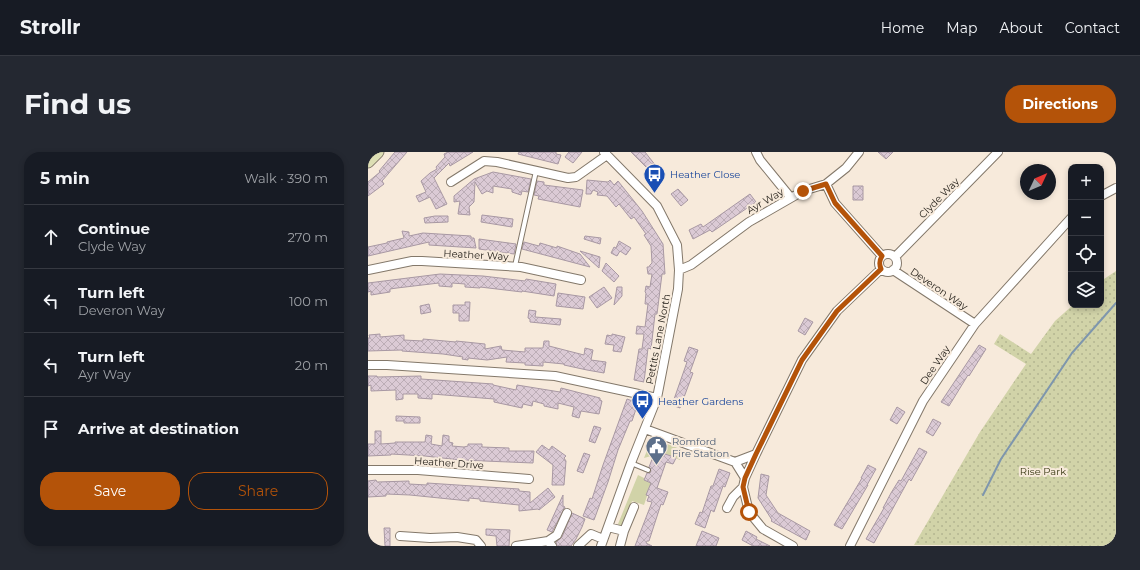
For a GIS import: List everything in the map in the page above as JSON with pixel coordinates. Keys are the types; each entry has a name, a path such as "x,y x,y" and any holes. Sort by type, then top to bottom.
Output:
{"main road":[{"path":"368,162 378,152"}],"street":[{"path":"756,152 760,160 791,198"},
{"name":"Ayr Way","path":"680,270 691,265 748,222 803,191 826,184 846,168 859,152"},
{"name":"Clyde Way","path":"895,257 998,152"},
{"path":"451,182 484,161 497,162 568,178 576,177 605,153"},
{"name":"Pettits Lane North","path":"602,543 630,463 646,429 657,398 678,289 680,270 677,245 657,206 605,153"},
{"path":"826,184 835,203 882,256"},
{"path":"1104,194 1116,188"},
{"name":"Dee Way","path":"850,546 923,401 975,324 1068,221"},
{"path":"886,254 895,257 896,265 893,270 886,272 881,269 879,265 882,256 886,254"},
{"name":"Heather Way","path":"368,270 412,261 515,267 581,280"},
{"path":"793,546 763,529 749,512 743,487 745,478 802,360 837,311 881,269"},
{"name":"Deveron Way","path":"893,270 975,324"},
{"path":"368,365 554,376 657,398"},
{"path":"646,429 736,462 745,478"},
{"path":"736,462 756,454"},
{"name":"Heather Drive","path":"368,470 418,470 529,479"},
{"path":"727,508 733,497 743,487"},
{"path":"620,546 624,531 634,507"},
{"path":"516,546 550,543 557,535 567,513"},
{"path":"608,527 624,531"},
{"path":"578,546 591,534 602,543"},
{"path":"400,536 430,538 457,537 476,540 482,546"}],"lane":[{"path":"515,267 536,171"},
{"path":"630,463 648,470"}],"green space":[{"name":"Rise Park","path":"1116,271 1116,546 914,545 980,432 1026,364 994,344 1000,334 1031,354 1055,321 1070,308 1104,308 1104,279"},
{"path":"652,438 660,441 655,455 644,458"},
{"path":"662,442 683,450 680,460 659,451"},
{"path":"638,475 654,483 650,487 644,505 632,501 626,523 623,526 620,526 618,524"}],"building":[{"path":"395,152 407,152 382,181 384,184 368,196 368,182 380,172 379,171"},
{"path":"448,152 473,152 450,166 449,163 434,178 447,204 436,209 430,197 419,202 416,196 426,192 421,181 437,169 436,167 445,157 444,154"},
{"path":"519,152 556,152 556,154 561,155 558,164 518,154"},
{"path":"569,152 582,152 573,163 565,157"},
{"path":"631,152 645,152 656,166 650,171"},
{"path":"878,152 893,152 886,159"},
{"path":"493,172 531,179 528,192 522,191 521,195 512,192 512,189 493,186 493,193 487,191 482,194 475,182 474,202 469,207 470,215 458,214 460,201 454,202 454,196 474,179"},
{"path":"587,180 608,182 610,180 614,185 618,181 642,211 663,244 665,274 662,274 651,349 648,348 644,382 634,380 639,349 642,349 644,334 636,334 637,326 645,327 648,304 645,304 645,292 646,286 650,287 652,274 648,274 647,267 649,267 652,263 651,246 644,235 646,234 634,217 631,219 619,204 616,207 607,196 597,195 598,192 593,190 591,194 586,194"},
{"path":"537,181 544,182 544,185 583,190 580,207 538,199 539,196 534,195"},
{"path":"853,186 863,186 863,200 853,200"},
{"path":"678,189 688,200 681,206 671,194"},
{"path":"750,194 756,202 712,232 710,230 693,239 689,230 701,224 703,227"},
{"path":"482,215 513,219 512,227 481,222"},
{"path":"448,216 448,222 425,223 424,218"},
{"path":"402,231 409,232 409,236 423,233 471,236 471,238 474,238 476,248 429,245 429,242 368,256 368,247 404,238"},
{"path":"585,236 601,238 600,244 584,239"},
{"path":"479,239 516,244 514,254 479,249"},
{"path":"619,241 631,248 626,255 620,251 617,256 611,253 614,247 616,248"},
{"path":"524,242 539,246 540,243 557,248 557,246 580,254 590,267 522,249"},
{"path":"580,251 600,257 599,268"},
{"path":"606,263 619,276 614,282 602,271"},
{"path":"440,274 483,276 525,281 526,279 556,284 554,296 522,291 465,287 465,284 452,283 452,287 439,286 439,283 390,289 390,292 371,295 371,291 368,292 368,283"},
{"path":"604,287 612,298 597,308 589,297"},
{"path":"617,287 622,287 622,296 614,305"},
{"path":"558,293 585,297 583,309 556,306"},
{"path":"465,302 470,302 469,321 459,321 459,313 453,313 453,305 465,305"},
{"path":"429,304 431,312 421,314 420,306"},
{"path":"529,310 536,311 535,317 561,319 560,325 530,322 530,319 528,318"},
{"path":"805,318 813,322 805,335 798,331"},
{"path":"380,334 380,337 404,335 404,340 423,341 423,339 485,344 485,349 501,346 502,350 525,352 525,348 543,348 544,341 549,341 549,346 584,355 585,348 593,350 591,360 606,362 604,373 564,364 543,362 543,366 506,362 507,357 487,360 468,358 468,360 462,359 463,357 402,350 368,351 369,335"},
{"path":"612,334 625,337 621,352 613,351 614,345 605,344 607,335 612,336"},
{"path":"979,345 986,349 949,406 941,402"},
{"path":"689,347 698,350 690,372 693,373 680,408 672,405 687,362 684,361"},
{"path":"368,376 421,376 421,379 493,384 516,390 517,385 560,392 561,388 600,398 602,401 599,414 581,411 579,418 572,416 574,407 558,403 558,409 544,406 544,404 533,401 532,406 523,404 522,408 494,402 494,399 432,394 432,399 418,398 418,394 403,394 403,399 396,400 396,390 371,391 371,385 368,386"},
{"path":"627,399 638,403 632,421 630,421 618,450 594,520 583,516 590,498 592,499"},
{"path":"897,407 905,412 897,424 890,420"},
{"path":"396,416 420,417 420,423 404,423 404,421 396,421"},
{"path":"933,419 941,423 933,436 926,432"},
{"path":"594,426 601,428 595,443 589,441"},
{"path":"375,431 381,431 381,444 395,442 425,442 426,435 432,436 431,444 442,446 443,435 449,436 449,442 453,443 452,446 464,447 468,446 468,444 482,444 482,447 509,448 509,451 534,451 533,463 460,460 391,454 368,456 368,444 375,444"},
{"path":"542,445 549,450 552,446 566,456 564,458 566,461 564,485 552,485 553,465 536,452"},
{"path":"919,448 927,452 911,481 909,479 874,543 866,539 891,493 899,480 901,481"},
{"path":"660,452 676,458 673,464 666,462 657,488 668,492 663,505 661,504 649,541 646,543 652,546 635,546 652,502 647,501 649,496 646,495 651,483 644,480 647,473 650,473 651,471 649,467 653,457 657,459"},
{"path":"584,453 590,455 583,473 577,471"},
{"path":"868,465 876,469 842,529 834,525"},
{"path":"719,469 730,473 725,487 723,486 714,512 711,510 705,528 695,524 700,512 702,513 711,486 713,486"},
{"path":"761,474 769,476 766,495 778,513 810,531 806,540 771,521 772,520 758,498"},
{"path":"376,480 377,482 409,481 409,484 427,485 427,483 519,489 519,491 530,492 530,503 548,488 555,497 539,510 519,511 519,505 480,501 480,499 469,498 469,501 386,494 386,496 368,497 368,481"},
{"path":"563,495 563,506 565,507 552,532 547,530"},
{"path":"572,513 585,519 582,527 571,546 557,546 556,542 562,537"},
{"path":"384,528 390,528 390,546 385,546"},
{"path":"486,529 510,530 509,546 497,546 496,536 486,535"},
{"path":"702,531 719,538 716,546 696,546"},
{"path":"746,531 757,537 756,539 770,546 753,546 742,540"}],"waterway":[{"path":"983,495 1001,459 1072,353 1116,303"}],"place":[{"name":"Heather Close","path":"655,194"},
{"name":"Heather Gardens","path":"643,420"},
{"name":"Romford Fire Station","path":"657,466"}],"route":[{"path":"749,512 743,487 745,478 802,360 837,311 881,269 879,265 882,256 835,203 826,184 803,191"}]}
